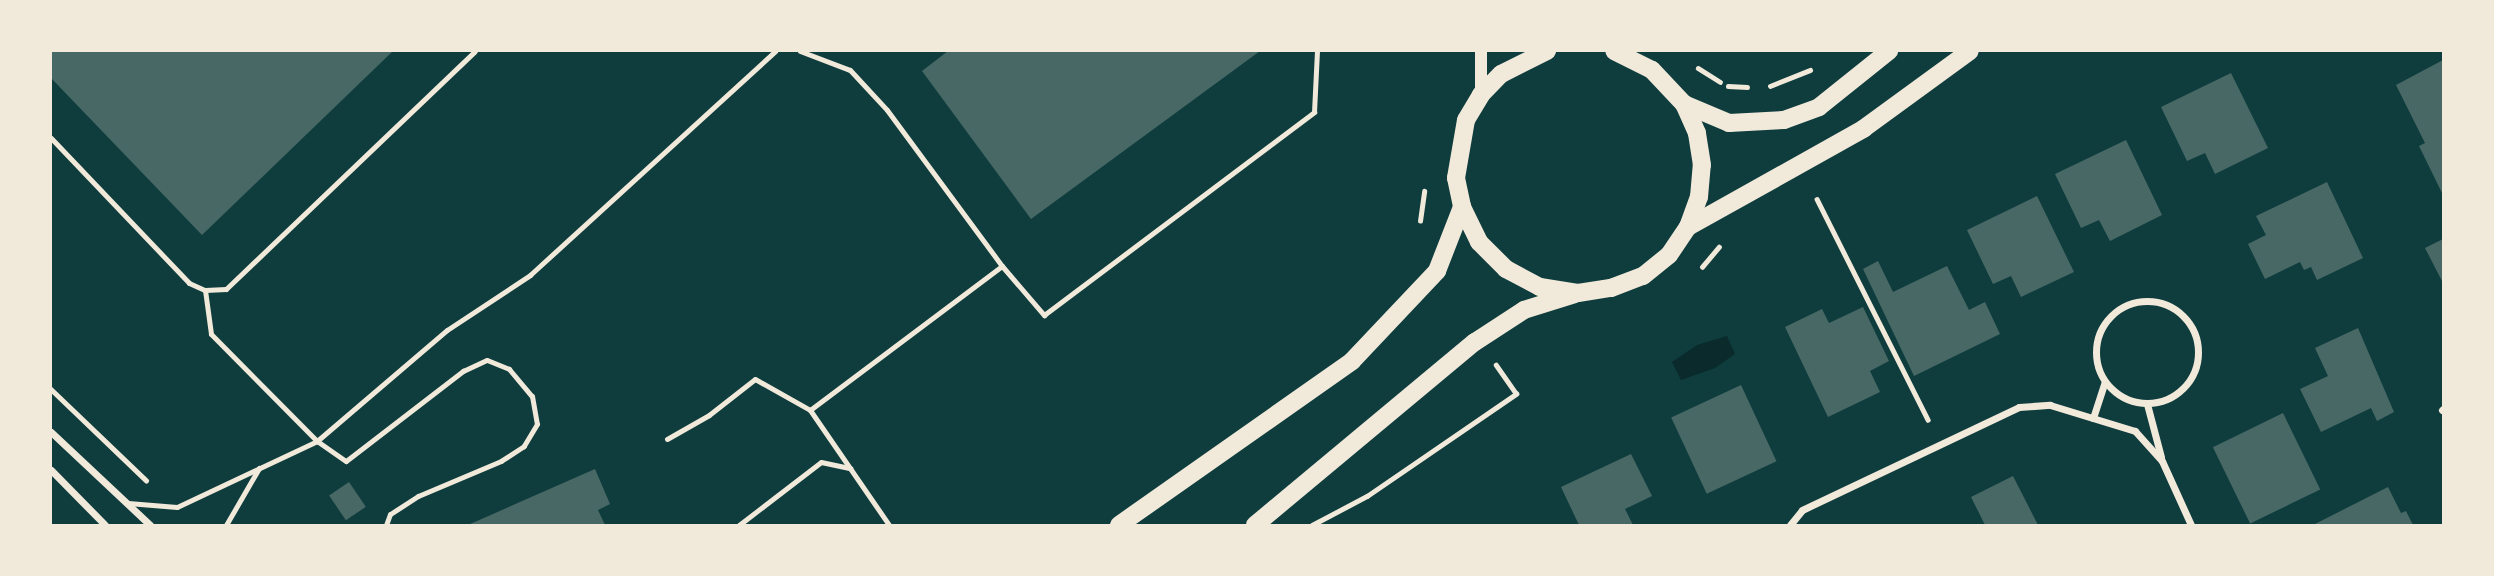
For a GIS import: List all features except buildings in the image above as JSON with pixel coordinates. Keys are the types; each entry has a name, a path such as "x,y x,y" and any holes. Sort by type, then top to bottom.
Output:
{"main road":[{"path":"1547,51 1501,74 1481,95 1466,120 1458,148 1456,178 1462,207 1479,242 1506,269 1540,287 1578,293"},
{"path":"1255,525 1475,342 1524,310 1578,293 1611,288 1643,276 1669,255 1688,227 1699,197 1702,165 1697,133 1684,104 1652,70 1614,51"},
{"path":"1684,104 1729,123 1784,120 1819,107 1889,51"},
{"path":"1688,227 1863,129 1970,51"},
{"path":"1119,525 1352,361 1437,271 1462,207"}],"street":[{"path":"1481,51 1481,95"},
{"path":"2093,418 2105,382 2096,350 2100,332 2115,312 2131,303 2154,301 2170,306 2188,320 2196,336 2196,369 2174,397 2147,404 2129,401 2105,382"},
{"path":"2147,404 2162,461 2191,525"},
{"path":"1790,525 1802,510 2019,407 2050,405 2135,432 2162,461"},
{"path":"51,432 150,525"},
{"path":"51,470 105,525"}],"lane":[{"path":"51,138 189,283 205,290 226,289 475,51"},
{"path":"128,503 177,507 317,441 447,330 541,266 775,51"},
{"path":"800,51 850,70 869,90 1002,266 1044,315 1314,112 1317,51"},
{"path":"810,410 1002,266"},
{"path":"205,290 211,334 317,441 346,461 463,371 486,360 509,369 532,396 537,424 524,446 501,461 418,496 390,514 386,525"},
{"path":"667,439 700,422 755,379 810,410 889,525"},
{"path":"739,525 821,462 850,468"},
{"path":"226,525 259,468"}],"path":[{"path":"1690,61 1728,86 1749,88 1798,78 1819,64"},
{"path":"1817,199 1941,446"},
{"path":"1312,525 1367,496 1516,394 1496,365"},
{"path":"51,389 177,507"}],"water":[{"path":"1727,336 1735,354 1715,368 1681,380 1672,362 1697,345"}]}
